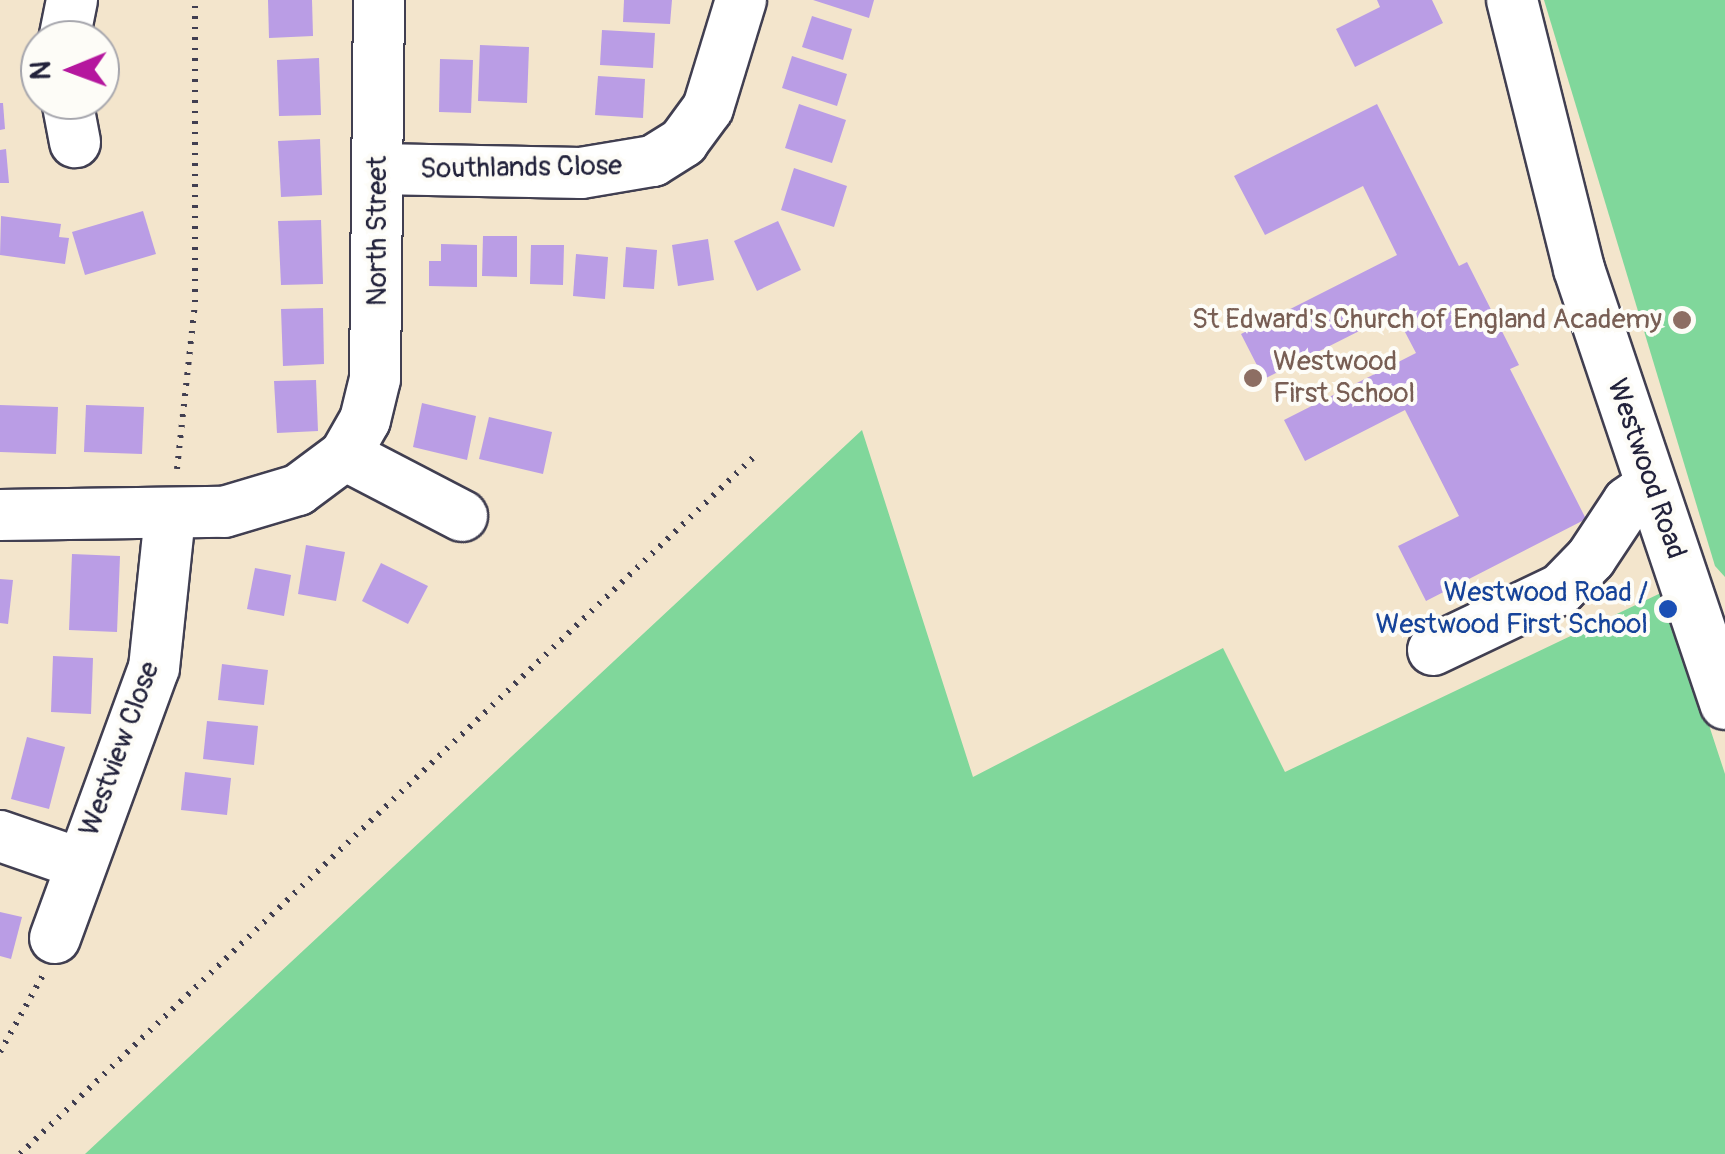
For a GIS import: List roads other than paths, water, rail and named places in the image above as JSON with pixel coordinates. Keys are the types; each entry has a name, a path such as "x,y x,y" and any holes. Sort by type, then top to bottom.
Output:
{"street":[{"name":"North Street","path":"344,455 364,420 375,379 378,0"},
{"name":"Southlands Close","path":"378,168 581,173 653,162 683,142 708,108 741,0"},
{"name":"Westwood Road","path":"1512,0 1579,269 1725,704"},
{"path":"0,515 170,515 265,503 344,455 462,516"},
{"path":"1433,650 1561,589 1591,558 1628,502 1652,486"},
{"name":"Westview Close","path":"54,938 78,863 154,668 170,515"},
{"name":"Westview Close","path":"0,836 78,863"}],"place":[{"name":"St Edward's Church of England Academy","path":"1682,320"},
{"name":"Westwood First School","path":"1253,378"},
{"name":"Westwood Road / Westwood First School","path":"1668,609"}]}
